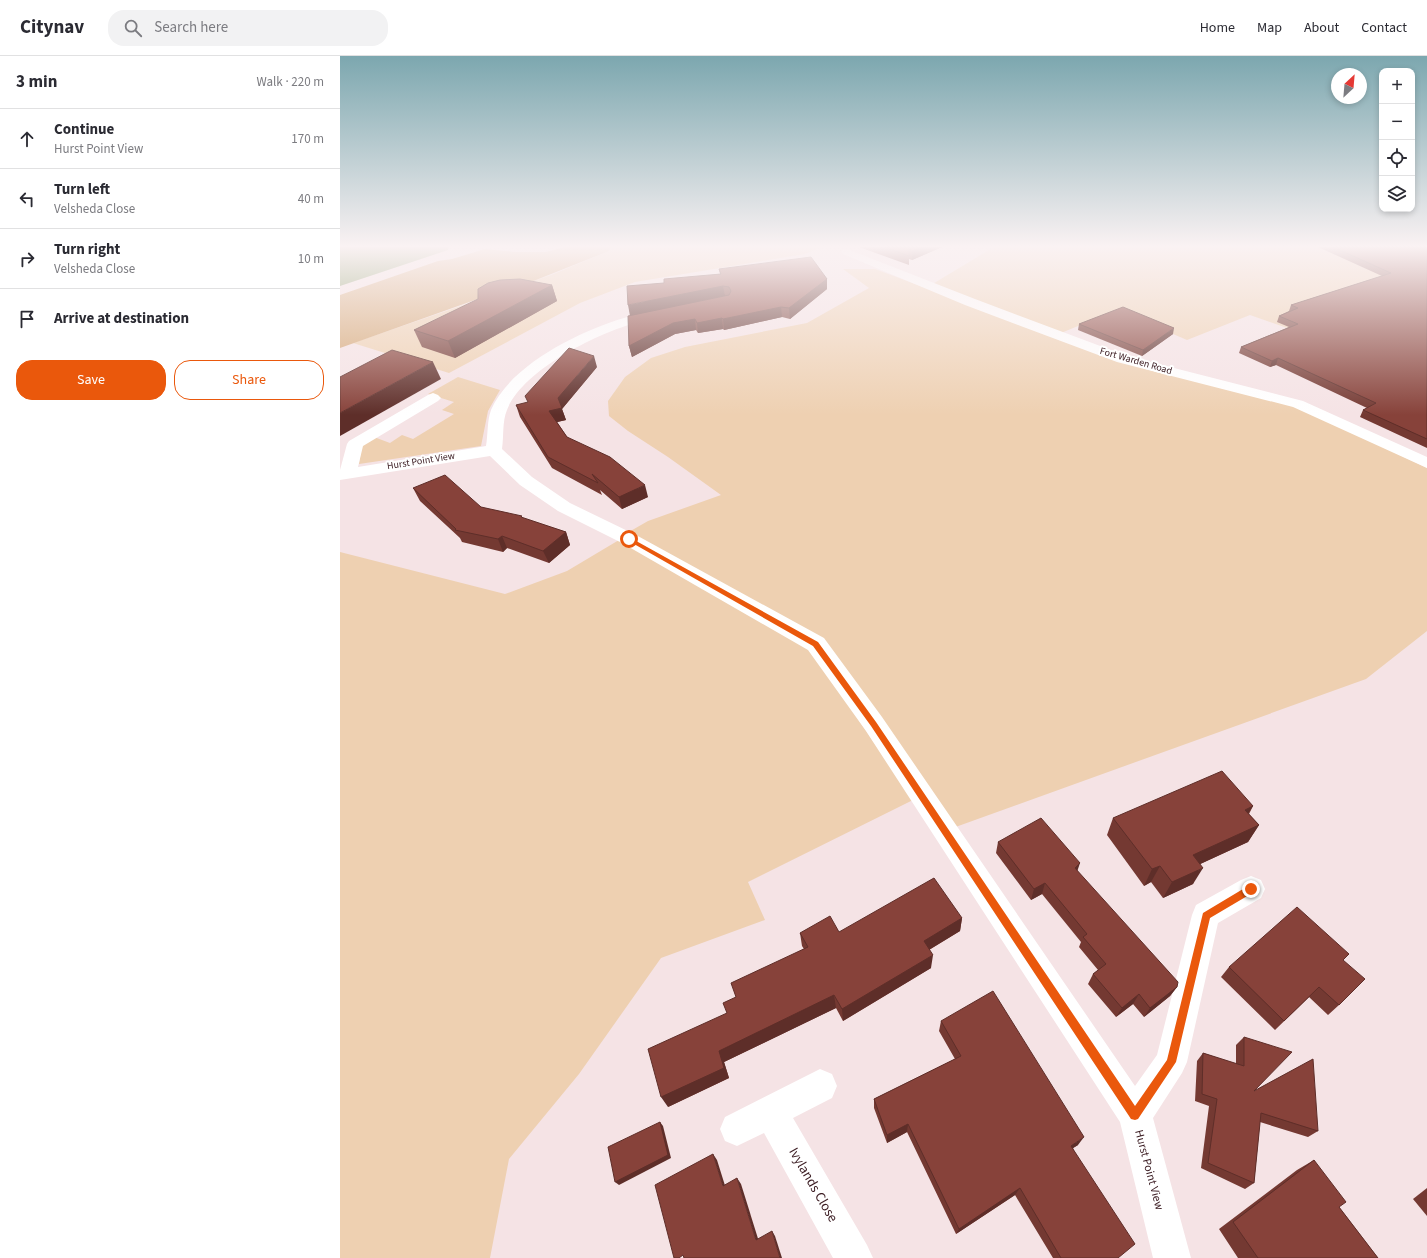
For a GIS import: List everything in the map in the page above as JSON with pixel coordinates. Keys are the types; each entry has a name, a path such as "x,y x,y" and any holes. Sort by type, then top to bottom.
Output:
{"street":[{"name":"Fort Warden Road","path":"973,303 1122,359 1298,404 1427,463"},
{"path":"494,450 499,410 510,390 540,365 568,347 596,334 629,321 674,312"},
{"name":"Hurst Point View","path":"433,398 355,444 344,474 494,450 526,481 564,507 629,539 816,644 874,724 1135,1115 1172,1258"},
{"path":"1135,1115 1171,1062 1206,915 1251,889"},
{"path":"737,1129 820,1086"},
{"name":"Ivylands Close","path":"771,1112 854,1258"}],"shaded area":[{"path":"340,303 466,303 340,348"},
{"path":"469,303 580,303 449,373 353,343"},
{"path":"842,303 1338,303 1290,329 1250,315 1187,340 1117,310 1061,333 1038,330 1297,406 1427,468 1427,631 1366,679 950,829 822,641 627,533 648,521 721,495 668,457 628,431 609,416 608,401 625,377 651,358 685,347 807,323"},
{"path":"458,377 500,390 488,411 481,446 359,464 362,445 374,437 390,443 402,435 413,439 454,414 442,410 454,402 428,394"},
{"path":"619,540 810,648 913,800 748,882 765,920 661,958 579,1074 509,1159 490,1258 340,1258 340,552 505,594 567,571"}],"building":[{"path":"470,303 518,303 448,341 414,330"},
{"path":"690,303 795,303 789,308 781,307 723,319 697,323 695,319 673,323 629,346 628,316"},
{"path":"1297,303 1427,303 1427,439 1363,410 1376,403 1278,358 1272,361 1241,347 1298,324 1279,316 1298,308 1291,305"},
{"path":"1123,307 1174,328 1143,350 1079,324"},
{"path":"569,348 594,356 558,398 562,408 549,411 567,437 610,457 645,485 619,497 592,474 598,483 548,457 516,405 528,402 525,396"},
{"path":"392,350 433,362 340,413 340,377"},
{"path":"445,475 481,507 522,516 521,517 566,532 543,551 502,536 498,539 455,530 456,529 413,488"},
{"path":"1222,771 1253,806 1245,810 1259,825 1193,855 1203,868 1172,882 1160,866 1152,869 1113,818"},
{"path":"1041,818 1080,863 1075,868 1178,982 1177,987 1150,1008 1139,994 1122,1008 1093,974 1106,964 1083,937 1087,934 1045,883 1034,889 998,842"},
{"path":"934,878 962,918 924,941 933,955 842,1009 834,995 719,1051 724,1068 661,1097 648,1049 727,1013 723,1003 736,997 731,983 808,947 800,933 830,916 839,932"},
{"path":"1297,907 1349,954 1343,960 1365,979 1339,1005 1319,987 1284,1021 1229,967"},
{"path":"993,991 1084,1137 1071,1146 1135,1244 1118,1258 1061,1258 1020,1188 959,1229 908,1124 887,1135 874,1099 961,1056 941,1021"},
{"path":"1244,1037 1292,1052 1254,1091 1313,1059 1318,1131 1261,1113 1254,1183 1208,1163 1217,1099 1202,1094 1203,1053 1244,1066"},
{"path":"660,1122 668,1155 615,1182 608,1147"},
{"path":"713,1154 723,1186 737,1178 756,1240 772,1231 780,1258 684,1258 683,1255 679,1258 674,1258 655,1185"},
{"path":"1314,1160 1346,1202 1339,1207 1378,1258 1258,1258 1233,1222"}],"route":[{"path":"629,539 816,644 874,724 1025,953 1135,1115 1171,1062 1206,915 1251,889"}]}
